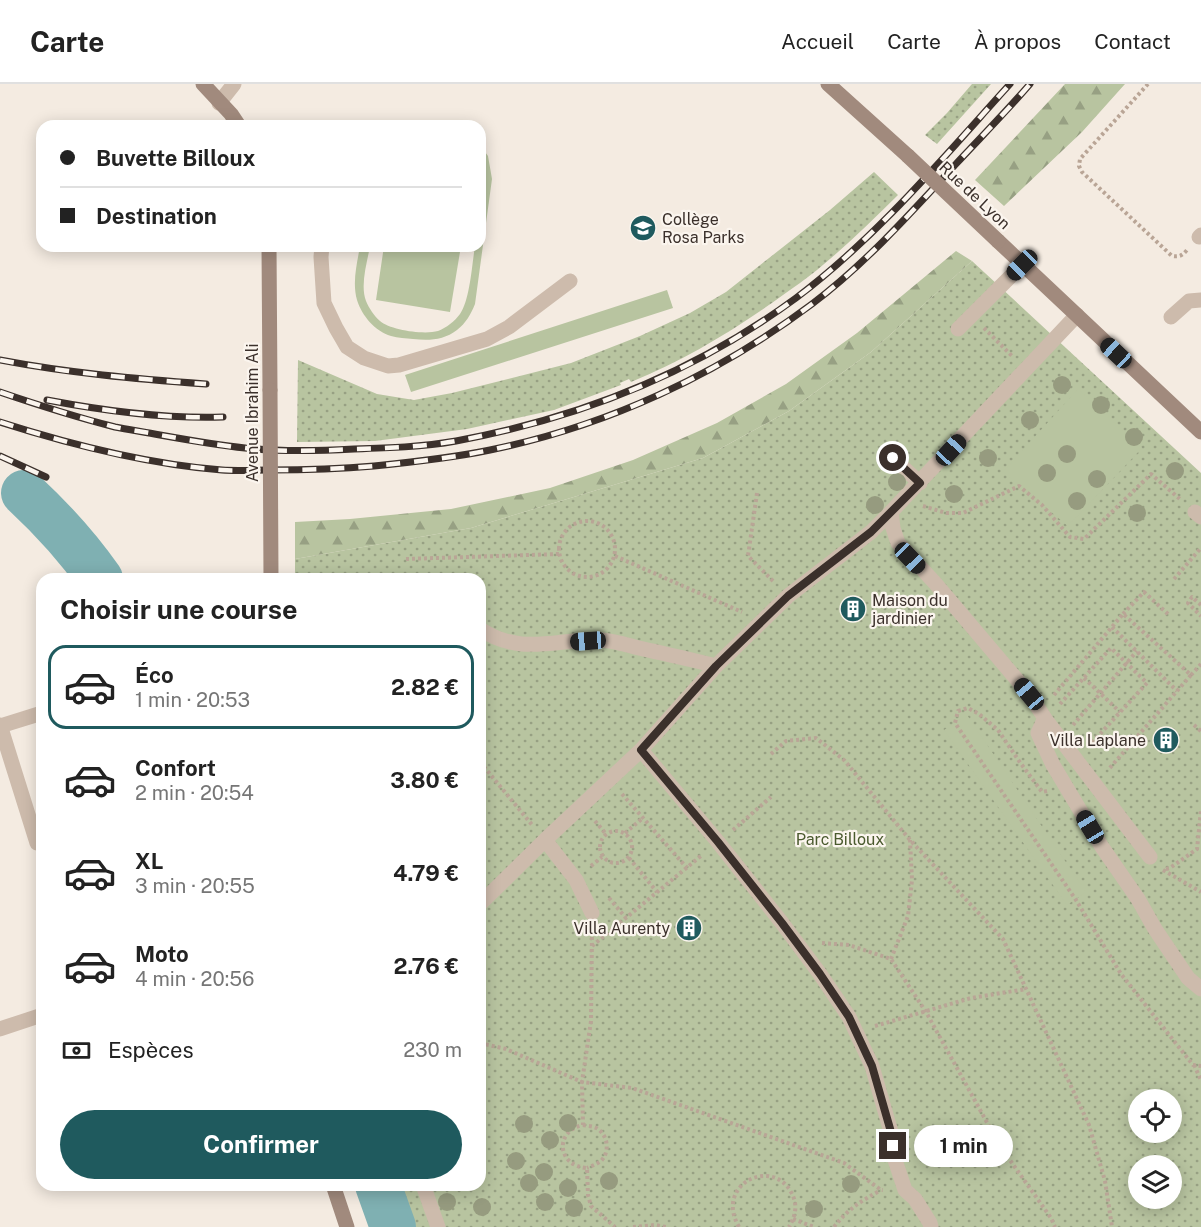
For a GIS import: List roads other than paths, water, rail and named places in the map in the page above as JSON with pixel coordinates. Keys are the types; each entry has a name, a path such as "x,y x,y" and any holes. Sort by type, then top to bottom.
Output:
{"street":[{"path":"203,84 234,120"},
{"name":"Rue de Lyon","path":"828,84 908,156 1201,432"},
{"name":"Avenue Ibrahim Ali","path":"269,252 271,573"},
{"path":"335,1191 347,1227"}],"lane":[{"path":"219,103 234,84"},
{"path":"322,252 324,303 336,328 347,347 364,358 388,366 399,365 487,339 508,327 570,281"},
{"path":"957,329 1022,265"},
{"path":"1171,317 1189,301 1201,300"},
{"path":"486,898 641,750 716,666 788,596 871,532 907,497 1077,315"},
{"path":"893,458 920,483"},
{"path":"891,512 898,543 1029,694 1060,740 1150,857"},
{"path":"486,632 512,644 554,644 603,640 716,666"},
{"path":"36,715 0,725 36,840"},
{"path":"1043,716 1038,733 1065,786 1155,929 1188,978 1201,988"},
{"path":"641,750 718,842 796,942 849,1017 872,1066 891,1132 895,1160 905,1190 915,1199 931,1227"},
{"path":"545,840 576,880 592,914"},
{"path":"0,1029 36,1017"},
{"path":"425,1191 438,1227"}],"waterway":[{"path":"24,493 64,534 96,573"},
{"path":"380,1191 393,1227"}],"railway":[{"path":"0,392 115,427 213,444 272,450 299,451 430,445 547,420 634,389 676,370 717,349 796,298 826,274 881,223 934,169 1010,84"},
{"path":"0,422 82,446 166,463 222,470 308,470 432,460 534,440 576,427 659,395 699,375 776,330 832,289 921,202 1030,84"},
{"path":"0,360 51,369 206,384"},
{"path":"47,400 135,413 179,417 223,417"},
{"path":"0,456 46,477"}],"place":[{"name":"Collège Rosa Parks","path":"643,228"},
{"name":"Maison du jardinier","path":"853,609"},
{"name":"Villa Laplane","path":"1166,740"},
{"name":"Villa Aurenty","path":"689,928"}],"park label":[{"name":"Parc Billoux","path":"840,839"}]}
